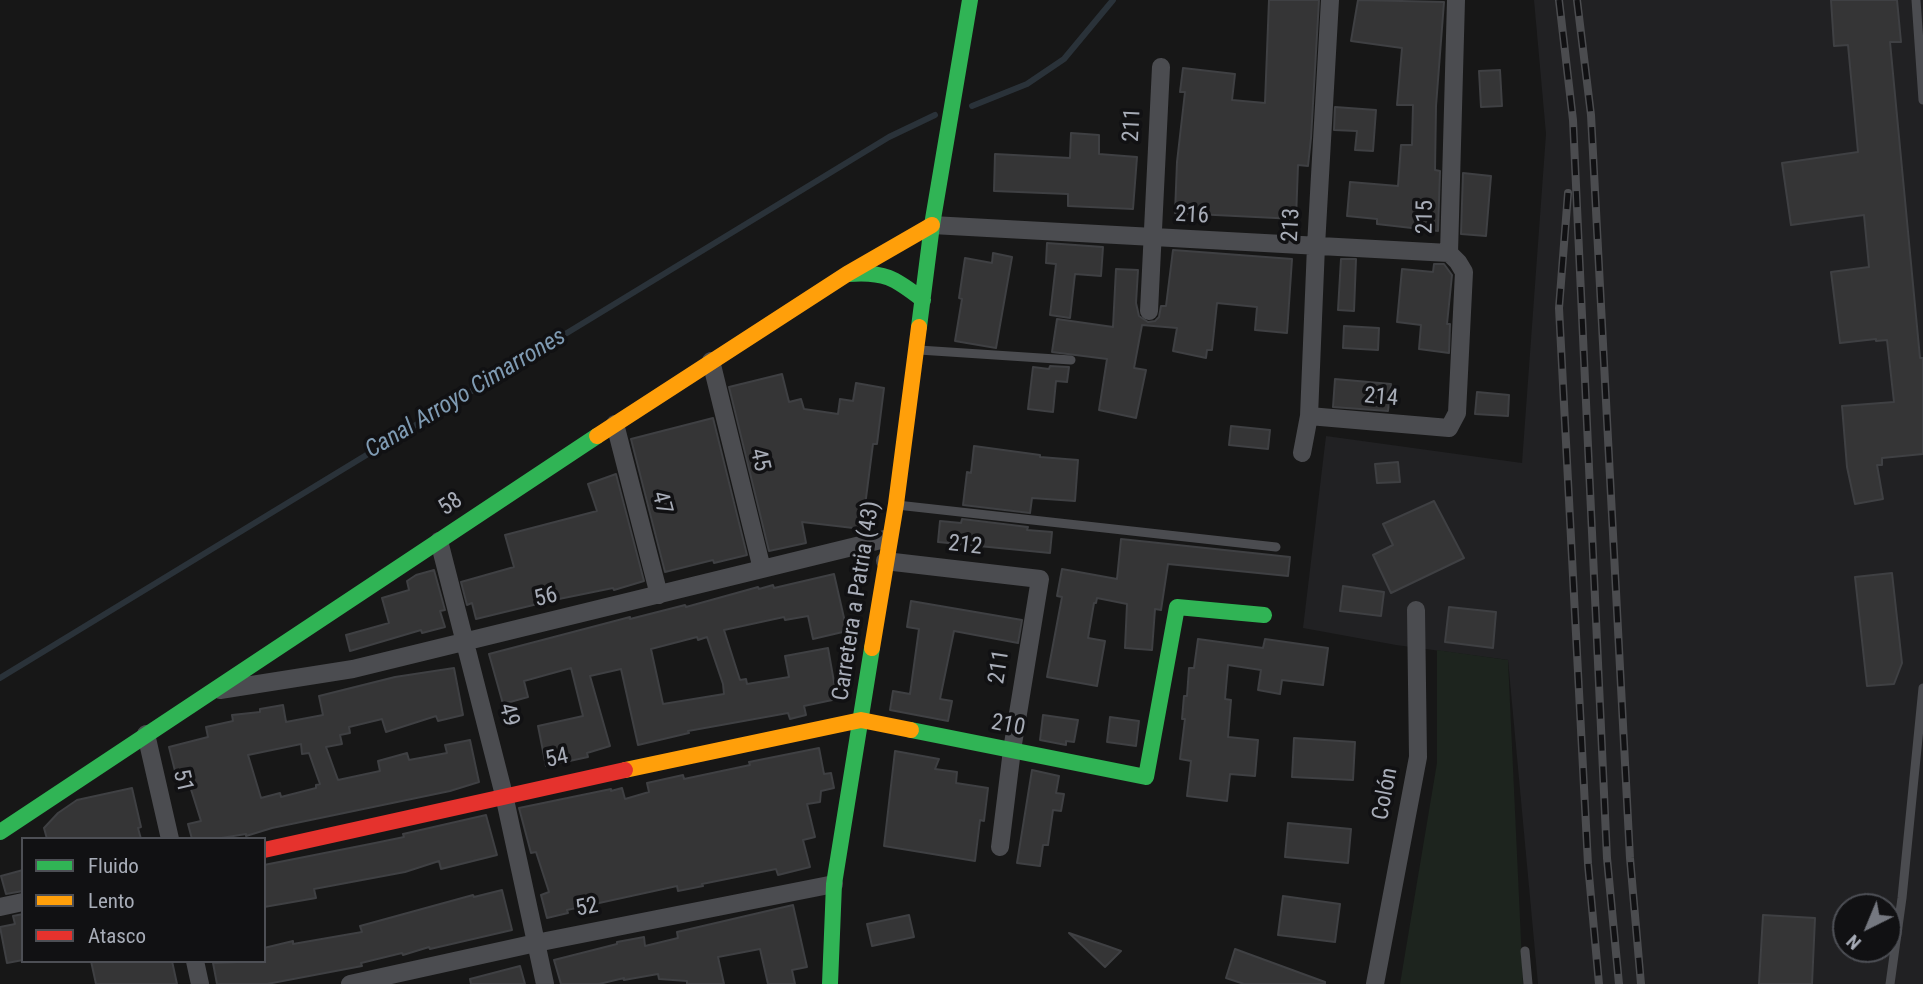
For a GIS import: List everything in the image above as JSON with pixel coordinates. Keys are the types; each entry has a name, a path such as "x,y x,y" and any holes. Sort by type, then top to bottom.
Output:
{"street":[{"name":"Carretera a Patria (43)","path":"830,984 834,884 896,504 932,225 970,0"},
{"name":"213","path":"1302,453 1309,416 1315,246 1330,0"},
{"name":"215","path":"1449,428 1457,413 1464,272 1450,253 1456,0"},
{"name":"211","path":"1149,311 1161,67"},
{"name":"216","path":"932,225 1450,253"},
{"name":"58","path":"0,832 711,361 846,274 932,225"},
{"path":"846,274 873,272 892,276 923,300"},
{"name":"45","path":"711,361 762,569"},
{"name":"214","path":"1309,416 1449,428"},
{"name":"47","path":"615,424 659,595"},
{"name":"56","path":"211,691 353,669 889,538"},
{"name":"49","path":"439,541 504,795 545,984"},
{"name":"212","path":"885,561 1040,579"},
{"name":"211","path":"1000,847 1012,750 1040,579"},
{"name":"210","path":"861,720 1146,777 1177,607 1264,615"},
{"name":"Colón","path":"1375,984 1418,757 1416,610"},
{"name":"54","path":"266,850 504,795 861,720"},
{"name":"51","path":"146,734 170,837"},
{"name":"52","path":"350,984 536,943 834,884"},
{"path":"0,907 21,902"},
{"path":"195,963 200,984"}],"lane":[{"path":"1916,0 1923,100"},
{"path":"916,349 1071,360"},
{"path":"896,504 1276,547"},
{"path":"1890,984 1902,898 1923,688"},
{"path":"1525,951 1528,984"}],"shaded area":[{"path":"1534,0 1923,0 1923,984 1538,984 1508,660 1396,645 1303,628 1326,436 1522,463 1546,134"},
{"path":"1437,650 1508,660 1523,984 1400,984 1437,763"}],"building":[{"path":"1269,0 1319,0 1311,138 1308,166 1298,165 1296,219 1175,213 1177,162 1185,92 1180,92 1183,68 1235,74 1232,100 1265,103"},
{"path":"1358,0 1444,2 1436,106 1435,170 1440,171 1438,231 1377,224 1377,219 1347,216 1350,182 1398,186 1401,145 1412,145 1413,105 1397,105 1402,48 1351,41"},
{"path":"1831,0 1897,0 1901,42 1890,42 1920,358 1923,358 1923,454 1882,458 1882,465 1877,465 1883,499 1855,504 1847,467 1842,406 1894,402 1887,340 1840,343 1831,272 1869,267 1864,215 1791,225 1782,163 1858,152 1848,45 1834,46"},
{"path":"1500,70 1502,106 1481,107 1479,71"},
{"path":"1335,107 1376,110 1373,151 1355,150 1357,131 1334,130"},
{"path":"1071,133 1099,135 1099,154 1137,157 1133,209 1068,206 1068,194 994,191 995,154 1070,158"},
{"path":"1463,173 1491,176 1486,236 1461,234"},
{"path":"1047,243 1103,247 1101,276 1075,274 1070,318 1050,315 1056,264 1046,263"},
{"path":"1173,250 1292,259 1287,333 1255,330 1257,307 1217,303 1212,350 1207,350 1206,358 1173,351 1177,328 1142,325 1134,368 1146,370 1136,418 1099,410 1107,359 1052,352 1057,319 1113,327 1116,269 1138,270 1136,303 1139,316 1148,322 1155,321 1159,317 1161,306 1166,306"},
{"path":"993,253 1012,257 996,348 955,341 965,258 992,263"},
{"path":"1341,259 1356,259 1354,311 1338,310"},
{"path":"1434,264 1444,264 1452,275 1447,324 1450,324 1449,353 1419,349 1421,325 1397,322 1402,269 1433,272"},
{"path":"1344,326 1379,328 1378,350 1343,348"},
{"path":"1050,366 1069,367 1067,382 1056,381 1053,412 1028,409 1033,367 1049,369"},
{"path":"782,374 789,402 801,399 804,409 838,414 840,399 853,401 856,383 884,388 877,444 873,444 862,529 802,522 806,543 769,551 729,387"},
{"path":"1335,379 1391,384 1388,411 1333,407"},
{"path":"1477,392 1509,395 1508,416 1475,414"},
{"path":"713,418 747,555 665,572 631,439"},
{"path":"1231,426 1270,430 1268,449 1229,445"},
{"path":"974,446 1078,460 1075,501 1032,498 1030,513 963,505 967,472 971,473"},
{"path":"1398,462 1400,482 1377,483 1375,464"},
{"path":"616,474 644,581 614,590 613,588 554,600 476,619 472,603 467,605 461,582 514,567 505,535 597,511 588,484"},
{"path":"1434,501 1464,558 1391,593 1373,555 1393,545 1383,524"},
{"path":"962,519 1052,532 1050,553 938,542 940,521 961,523"},
{"path":"1121,539 1290,557 1288,576 1168,564 1161,610 1155,609 1152,650 1125,648 1127,604 1097,598 1088,638 1105,641 1097,686 1047,677 1062,597 1057,596 1062,569 1117,579"},
{"path":"434,570 445,610 440,611 445,627 422,633 421,630 350,651 346,635 389,623 382,598 409,590 407,581 416,575"},
{"path":"1892,573 1902,663 1894,684 1867,686 1855,577"},
{"path":"834,574 847,631 813,639 808,616 785,620 784,617 724,630 740,680 746,679 747,684 789,677 785,656 828,648 837,699 804,706 806,715 790,719 788,713 688,731 689,733 638,745 621,669 590,676 610,746 587,753 588,757 546,766 538,726 583,716 571,668 524,681 528,697 503,704 489,654 758,587 759,589 773,585 774,588","holes":["697,637 698,640 707,637 724,694 663,704 651,649"]},
{"path":"1343,586 1384,592 1381,616 1340,611"},
{"path":"911,601 1022,620 1018,643 954,631 940,699 952,701 948,721 890,710 893,691 910,694 919,629 907,627"},
{"path":"1449,607 1496,612 1493,648 1445,642"},
{"path":"1198,639 1263,648 1265,639 1328,648 1323,685 1282,680 1280,694 1258,690 1261,670 1228,665 1225,699 1231,700 1228,737 1258,740 1255,776 1230,774 1227,801 1187,796 1191,761 1180,759 1185,719 1182,719 1184,696 1187,696 1189,668 1194,668"},
{"path":"454,668 463,715 438,721 436,716 386,732 382,719 349,727 350,733 340,735 342,744 326,747 338,780 380,771 378,761 407,753 409,760 447,753 445,745 470,740 479,782 450,791 272,828 246,836 191,837 188,824 201,821 189,783 182,784 180,774 176,775 169,747 208,737 206,727 233,721 232,715 260,712 260,709 283,705 286,722 323,715 319,696 395,677","holes":["301,744 302,754 309,753 320,784 316,785 316,788 281,797 280,793 261,798 248,755"]},
{"path":"1043,715 1078,720 1074,742 1066,741 1066,745 1040,740"},
{"path":"1110,717 1139,721 1136,746 1107,742"},
{"path":"1294,738 1355,742 1353,780 1292,777"},
{"path":"819,748 824,774 831,773 834,788 821,791 820,802 807,804 815,837 803,840 810,867 778,875 776,869 678,891 677,886 567,910 568,913 547,918 541,895 549,892 536,852 531,853 519,808 622,788 625,799 649,792 647,783 683,775 684,779"},
{"path":"895,751 939,759 935,769 957,772 956,783 988,788 984,821 980,820 975,861 884,846"},
{"path":"1032,770 1059,776 1056,793 1064,794 1061,811 1053,810 1048,845 1043,845 1040,866 1017,863"},
{"path":"132,788 141,827 138,828 140,837 46,837 44,828 58,813 77,800"},
{"path":"486,815 497,855 441,869 439,861 405,872 314,889 316,898 266,907 266,865 404,837 403,834"},
{"path":"1288,823 1351,829 1348,863 1285,857"},
{"path":"21,871 21,891 6,894 1,876"},
{"path":"502,890 512,930 403,955 402,953 361,963 362,966 267,984 217,984 213,963 266,963 266,948 293,941 293,944 362,932 360,926 473,895 474,897"},
{"path":"1283,896 1340,904 1335,942 1278,935"},
{"path":"793,905 807,967 792,970 795,984 768,984 760,949 718,957 724,984 687,984 687,981 659,979 658,974 599,984 561,984 554,960 644,937 645,946 678,938 677,932"},
{"path":"21,914 21,960 7,963 0,927 15,924 13,916"},
{"path":"909,915 914,937 872,946 867,924"},
{"path":"1763,915 1815,918 1812,984 1759,984"},
{"path":"1069,933 1107,946 1121,951 1105,967"},
{"path":"1235,949 1325,984 1244,984 1226,978"},
{"path":"91,963 172,963 177,984 96,984"},
{"path":"520,966 525,984 471,984 470,979"}],"waterway":[{"path":"972,106 1027,84 1064,59 1113,0"},
{"name":"Canal Arroyo Cimarrones","path":"0,678 889,137 935,115"}],"railway":[{"path":"1559,0 1573,120 1607,858 1619,984"},
{"path":"1577,0 1591,115 1630,858 1641,984"},
{"path":"1568,193 1559,308 1588,864 1599,984"}],"traffic: fast":[{"path":"919,327 932,225 970,0"},
{"path":"848,274 880,275 905,286 923,300"},
{"path":"0,832 597,436"},
{"path":"911,730 1146,777 1177,607 1264,615"},
{"path":"830,984 834,884 872,648"}],"traffic: slow":[{"path":"597,436 847,274 932,225"},
{"path":"872,648 896,504 919,327"},
{"path":"625,770 861,720 911,730"}],"traffic: jam":[{"path":"266,850 625,770"}]}
